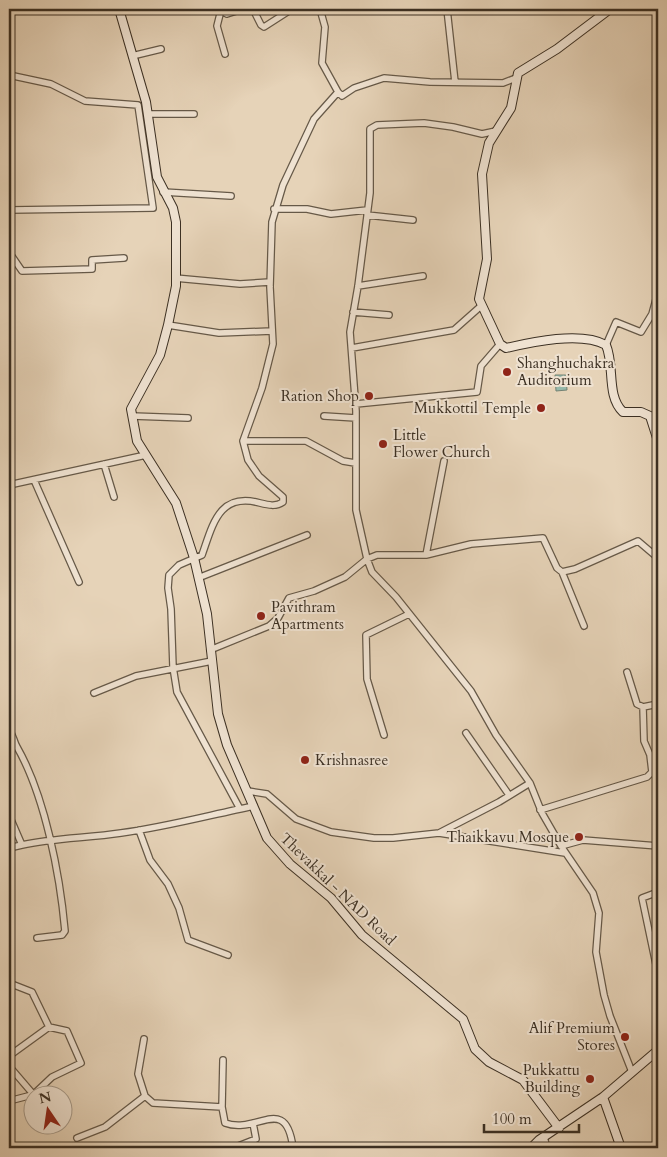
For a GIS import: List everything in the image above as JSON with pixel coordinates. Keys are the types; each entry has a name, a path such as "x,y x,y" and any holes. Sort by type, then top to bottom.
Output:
{"main road":[{"name":"Thevakkal - NAD Road","path":"119,9 140,78 156,177 173,208 176,222 175,278 168,325 160,355 131,409 132,416 137,441 176,503 194,558 207,614 218,714 227,745 267,838 290,864 331,898 370,941 463,1019 475,1049 488,1062 522,1080 559,1128"},
{"path":"610,9 557,49 518,72 511,108 489,143 482,174 487,238 486,259 480,290 481,306 500,344 506,348 562,339 597,341 606,345 611,362 615,404 623,412 641,412 650,416 658,442"},
{"path":"531,1148 603,1097 658,1050"},
{"path":"603,1097 621,1148"}],"street":[{"path":"225,54 217,26 219,10 227,14 243,9"},
{"path":"253,9 261,25 264,27 292,9"},
{"path":"320,9 325,27 322,63 342,96 354,88 384,78 502,83 516,78"},
{"path":"447,9 455,82"},
{"path":"132,56 161,49"},
{"path":"9,75 51,84 85,101 138,106 153,208 9,210"},
{"path":"240,809 177,692 173,667 171,609 168,588 169,575 179,565 202,555 218,513 232,503 247,499 269,505 283,502 282,497 259,476 248,460 243,441 262,388 273,344 270,282 274,209 314,119 338,92"},
{"path":"147,114 194,114"},
{"path":"496,131 482,134 424,123 377,125 370,129 370,192 350,332 356,404 354,463 356,510 367,559 372,572 409,614 471,691 496,735 530,783 540,810 565,853 593,893 599,913 596,952 610,1016 632,1072"},
{"path":"163,192 231,196"},
{"path":"274,209 307,209 331,214 367,213 413,220"},
{"path":"9,252 22,271 92,270 92,260 124,258"},
{"path":"358,286 423,276"},
{"path":"175,278 240,284 270,282"},
{"path":"606,345 616,322 641,332 652,314 658,292"},
{"path":"352,348 454,330 481,306"},
{"path":"353,312 389,315"},
{"path":"168,325 219,332 272,331"},
{"path":"356,404 477,392 481,366 500,344"},
{"path":"132,416 188,418"},
{"path":"324,416 356,418"},
{"path":"243,441 306,442 343,461 354,463"},
{"path":"9,485 146,455"},
{"path":"426,555 444,461"},
{"path":"104,464 114,498"},
{"path":"34,480 79,582"},
{"path":"198,578 307,535"},
{"path":"210,650 269,626 278,618 289,598 314,591 344,577 367,559 383,553 426,555 471,544 543,538 557,568 562,572 584,626"},
{"path":"562,572 575,569 638,541 658,558"},
{"path":"384,735 367,679 366,635 409,614"},
{"path":"94,693 136,676 173,667 212,661"},
{"path":"627,672 634,700 643,707 658,704"},
{"path":"540,810 647,777 652,772 650,755 644,741 643,707"},
{"path":"9,730 14,736 15,744 25,761 40,800 66,931 62,935 38,938"},
{"path":"466,733 509,795"},
{"path":"439,833 530,783"},
{"path":"248,791 267,794 296,819 331,832 374,838 439,833 565,853"},
{"path":"9,848 49,839 66,840 139,830 254,806"},
{"path":"9,815 22,845"},
{"path":"139,830 150,860 168,884 179,908 188,940 228,955"},
{"path":"561,846 584,840 658,846"},
{"path":"658,892 642,898 658,974"},
{"path":"9,983 32,992 49,1027"},
{"path":"9,1056 49,1027 67,1031 81,1063 52,1077 45,1084"},
{"path":"144,1039 138,1074 145,1096 154,1103 222,1108"},
{"path":"223,1060 222,1108 225,1123 237,1126 278,1118 286,1123 291,1130 293,1148"},
{"path":"9,1066 24,1084"},
{"path":"77,1138 104,1127 145,1096"},
{"path":"9,1101 22,1098"},
{"path":"233,1148 256,1139 253,1123"},
{"path":"544,1137 547,1148"}],"water":[{"path":"555,375 566,375 567,390 556,391"}],"place":[{"name":"Shanghuchakra Auditorium","path":"507,372"},
{"name":"Ration Shop","path":"369,396"},
{"name":"Mukkottil Temple","path":"541,408"},
{"name":"Little Flower Church","path":"383,444"},
{"name":"Pavithram Apartments","path":"261,616"},
{"name":"Krishnasree","path":"305,760"},
{"name":"Thaikkavu Mosque","path":"579,837"},
{"name":"Alif Premium Stores","path":"625,1037"},
{"name":"Pukkattu Building","path":"590,1079"}]}
